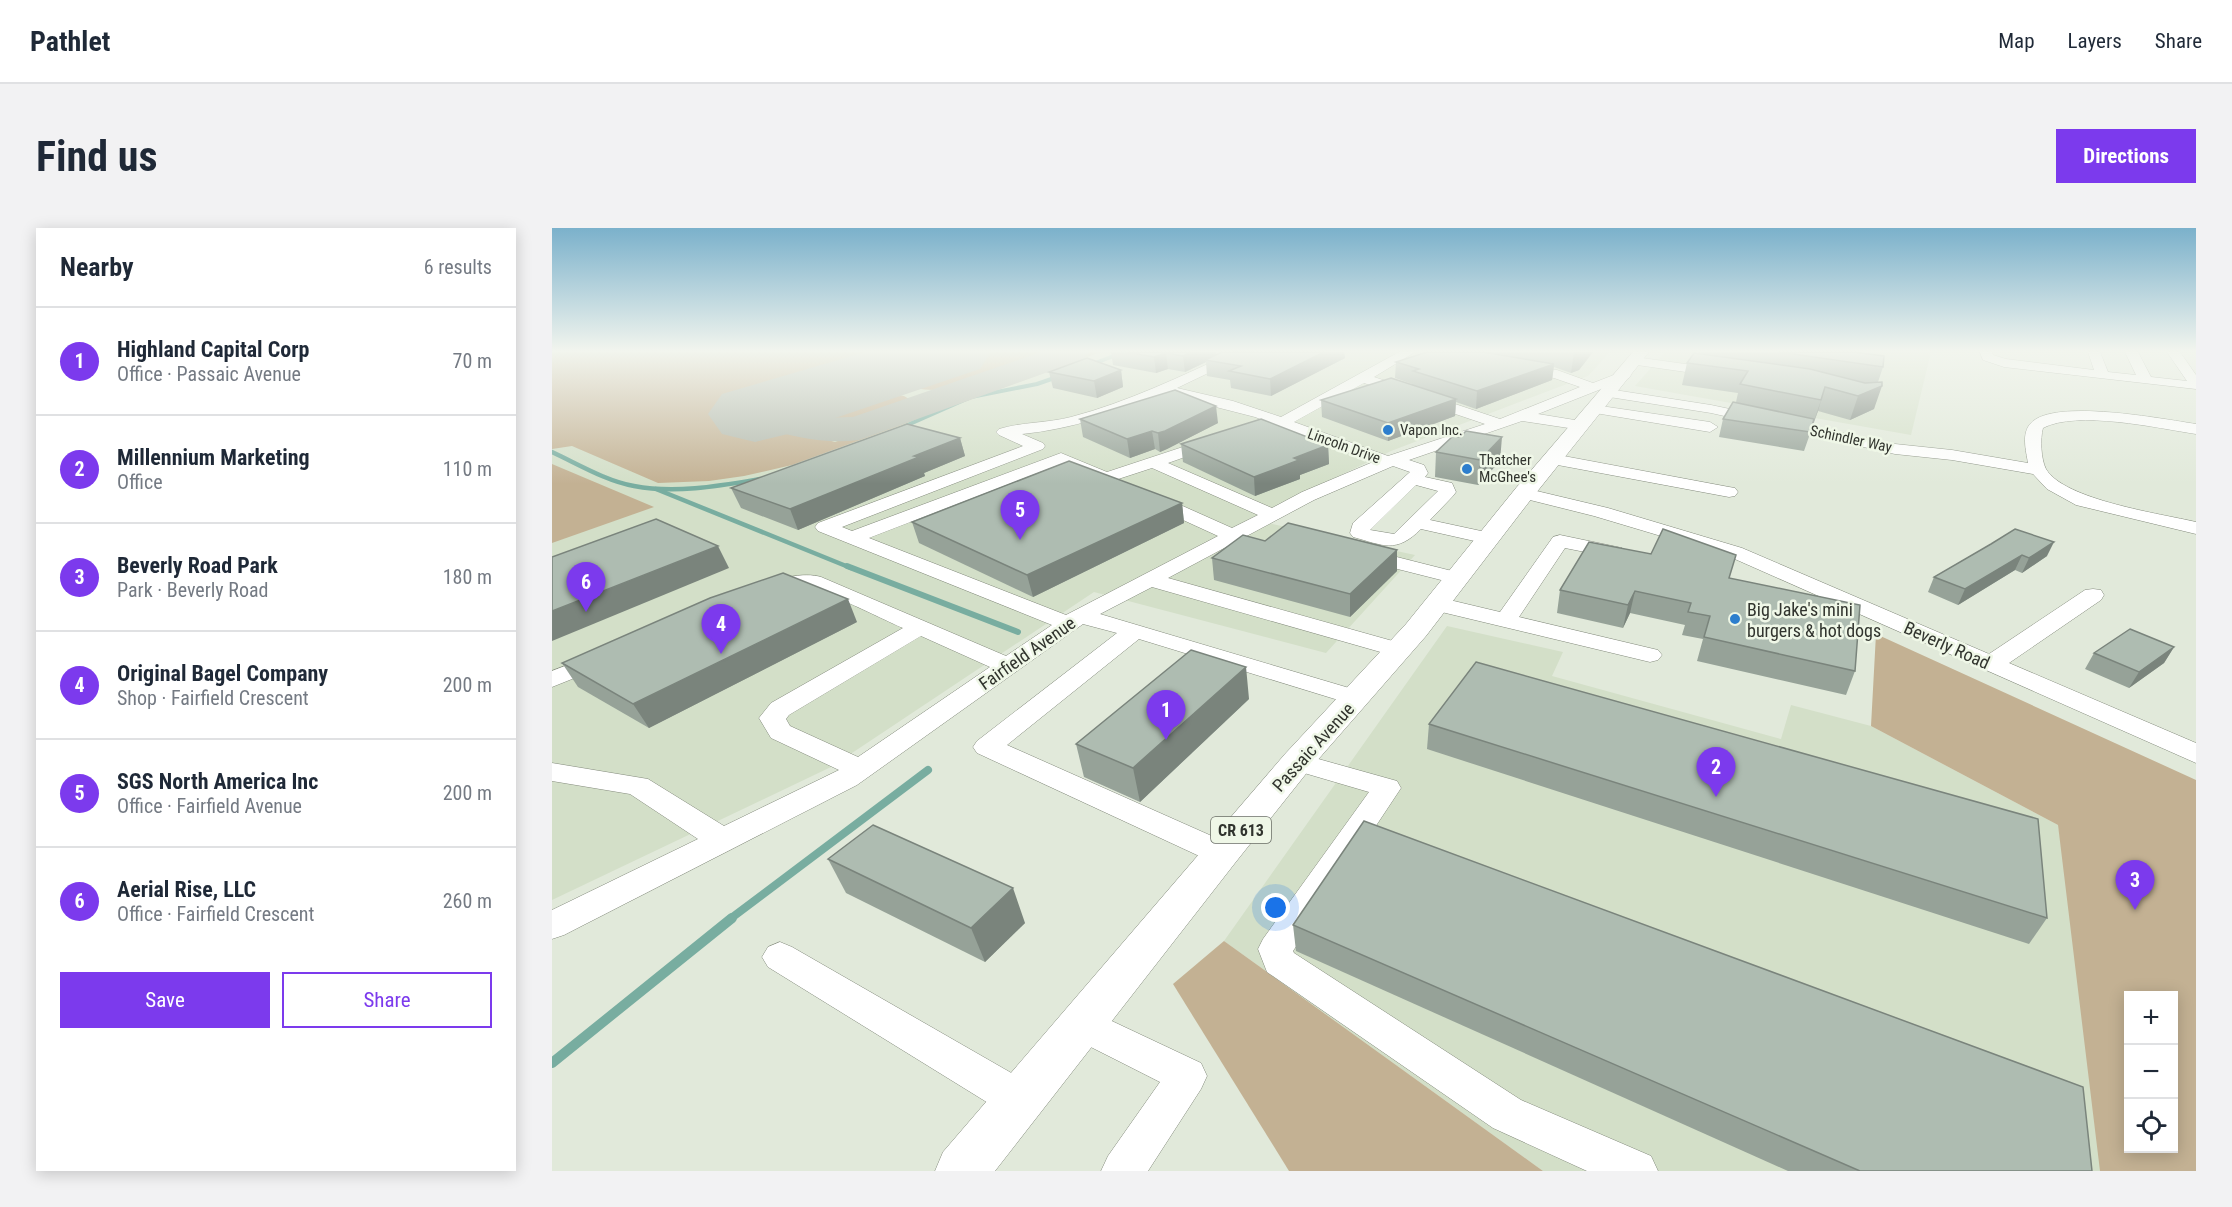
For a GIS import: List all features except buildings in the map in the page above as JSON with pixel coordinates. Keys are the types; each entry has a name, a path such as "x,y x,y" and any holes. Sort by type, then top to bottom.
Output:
{"main road":[{"name":"Passaic Avenue","path":"962,1171 1297,762 1399,650 1524,493 1582,425 1601,396"}],"street":[{"path":"1145,396 1087,420 1048,428 1004,432 1132,490 1241,530 1285,534"},
{"name":"Lincoln Drive","path":"1193,396 1228,404 1279,421 1390,461 1446,487 1447,492 1418,523"},
{"path":"1254,428 1279,421 1328,396"},
{"path":"1426,396 1510,420"},
{"name":"Fairfield Avenue","path":"552,925 847,778 1075,620 1271,514 1390,461 1585,396"},
{"name":"Schindler Way","path":"1638,396 1711,409 1895,449 1952,455 2038,470"},
{"path":"1594,409 1710,427"},
{"path":"2196,429 2106,416 2061,417 2046,420 2037,426 2033,435 2038,470 2053,485 2082,501 2196,528"},
{"name":"Fairfield Avenue","path":"1510,420 1582,425"},
{"path":"1106,478 1231,436"},
{"path":"1037,446 825,527 1075,620 1135,631 1357,698"},
{"path":"852,538 1061,458"},
{"path":"1553,459 1729,492"},
{"path":"1152,462 1271,514"},
{"path":"1415,474 1360,527 1360,533 1391,541 1401,538 1418,523 1488,538"},
{"name":"Beverly Road","path":"1524,493 1601,512 1736,552 2196,753"},
{"path":"1506,620 1560,541 1616,552"},
{"path":"1342,549 1447,591 1506,620 1650,655"},
{"path":"1148,579 1258,611 1355,635 1399,650"},
{"path":"757,598 790,584 814,580 1008,666"},
{"path":"1991,664 2093,595"},
{"path":"861,769 780,732 772,718 780,709 921,627"},
{"path":"1135,631 987,747 1221,853"},
{"path":"552,680 624,649"},
{"path":"1297,762 1387,788 1275,949 1279,962 1507,1114 1636,1171"},
{"path":"552,772 638,786 723,840"},
{"path":"780,957 1020,1100"},
{"path":"1082,1024 1187,1076 1123,1171"}],"shaded area":[{"path":"552,396 1535,396 1391,451 1249,519 1415,555 1326,653 1094,592 831,767 552,900"},
{"path":"552,396 782,396 728,413 835,442 963,396 981,396 792,465 709,481 658,483 572,446 552,449"},
{"path":"844,396 904,396 909,399 908,405 895,412 853,424 824,424 796,417 809,406"},
{"path":"1691,396 1920,396 1911,435"},
{"path":"552,464 654,507 552,543"},
{"path":"1447,626 1563,652 1552,676 1781,739 1791,705 1871,726 2058,825 2119,1171 1543,1171 1224,941"},
{"path":"1876,634 2196,780 2196,1171 2100,1171 2058,825 1871,726"},
{"path":"1224,941 1543,1171 1289,1171 1173,984"}],"waterway":[{"path":"903,427 976,396"},
{"path":"552,452 592,472 634,486 665,489 697,488 760,479"},
{"path":"656,489 851,568"},
{"path":"847,566 1018,632"},
{"path":"730,919 928,770"},
{"path":"552,1063 732,918"}],"taxiway":[{"path":"755,414 794,425 845,430 859,428 949,396"}],"runway":[{"path":"755,414 812,396"}],"place":[{"name":"Vapon Inc.","path":"1388,430"},
{"name":"Thatcher McGhee's","path":"1467,469"},
{"name":"SGS North America Inc","path":"1020,540"},
{"name":"Aerial Rise, LLC","path":"586,612"},
{"name":"Big Jake's mini burgers & hot dogs","path":"1735,619"},
{"name":"Original Bagel Company","path":"721,654"},
{"name":"Highland Capital Corp","path":"1166,740"},
{"name":"Millennium Marketing","path":"1716,797"},
{"name":"Beverly Road Park","path":"2135,910"}]}
